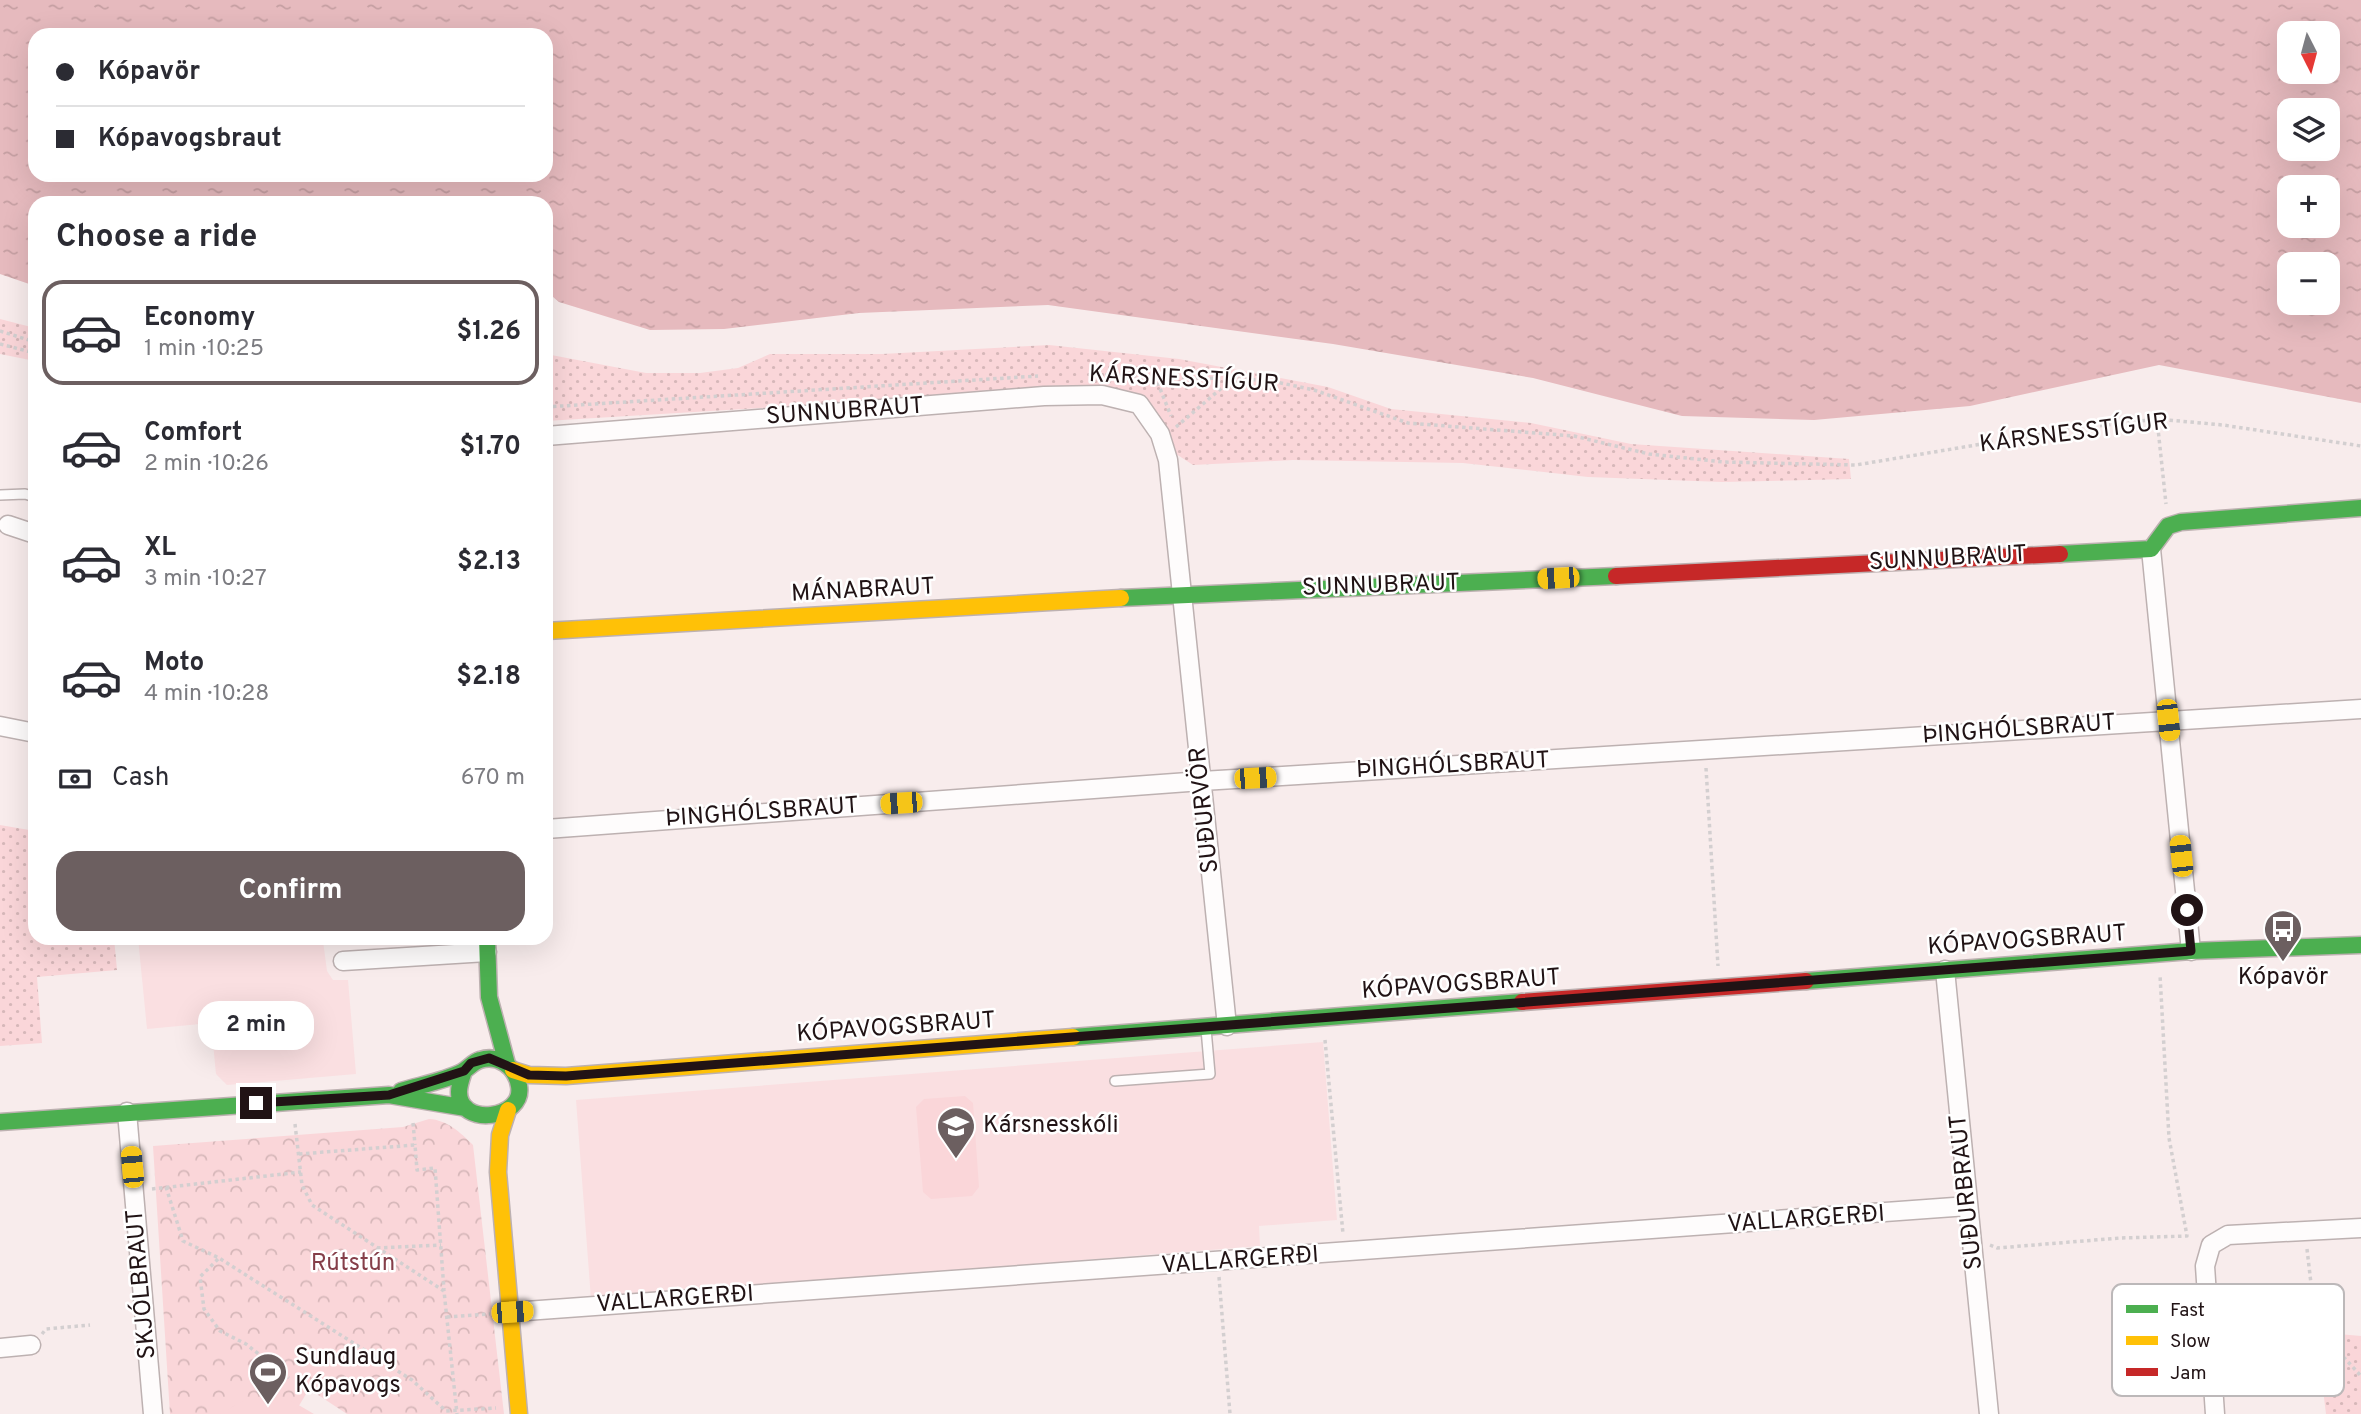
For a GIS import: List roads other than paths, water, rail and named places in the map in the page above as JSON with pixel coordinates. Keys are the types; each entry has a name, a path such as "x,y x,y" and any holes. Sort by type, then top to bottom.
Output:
{"street":[{"name":"SUNNUBRAUT","path":"553,435 1044,396 1102,395 1139,404 1160,434 1168,460 1182,594 1666,574 2151,549"},
{"path":"2191,951 2151,549 2168,526 2181,522 2361,508"},
{"path":"8,526 28,532"},
{"name":"MÁNABRAUT","path":"553,631 1182,594"},
{"name":"SUÐURVÖR","path":"1182,594 1227,1026"},
{"name":"ÞINGHÓLSBRAUT","path":"553,828 1202,781 2361,709"},
{"path":"0,726 28,732"},
{"path":"343,961 487,945 489,997 510,1067 517,1078 513,1104 500,1135 498,1172 519,1410"},
{"name":"KÓPAVOGSBRAUT","path":"510,1067 529,1075 566,1076 2191,951 2361,945"},
{"name":"SUÐURBRAUT","path":"1945,970 1989,1414"},
{"path":"489,997 481,1033 458,1090 498,1172"},
{"path":"389,1095 489,1058 510,1067"},
{"name":"KÓPAVOGSBRAUT","path":"513,1104 566,1076"},
{"path":"0,1122 389,1095 468,1110 490,1118 513,1104"},
{"name":"SKJÓLBRAUT","path":"127,1112 153,1414"},
{"name":"VALLARGERÐI","path":"512,1312 1345,1254 1968,1206"},
{"path":"2206,1284 2205,1266 2210,1245 2228,1235 2361,1228"},
{"path":"0,1348 31,1345"},
{"path":"2214,1396 2215,1414"}],"lane":[{"path":"0,495 28,495"},
{"path":"1115,1082 1210,1074 1206,1028"}],"water":[{"path":"0,0 2361,0 2361,403 2159,365 1970,406 1814,420 1682,416 1533,378 1333,344 1048,305 859,313 724,329 650,330 559,302 553,297 553,196 28,196 28,284 0,274"}],"place":[{"name":"Kópavör","path":"2283,963"},
{"name":"Kársnesskóli","path":"956,1160"},
{"name":"Sundlaug Kópavogs","path":"268,1406"}],"park label":[{"name":"Rútstún","path":"353,1264"}]}
